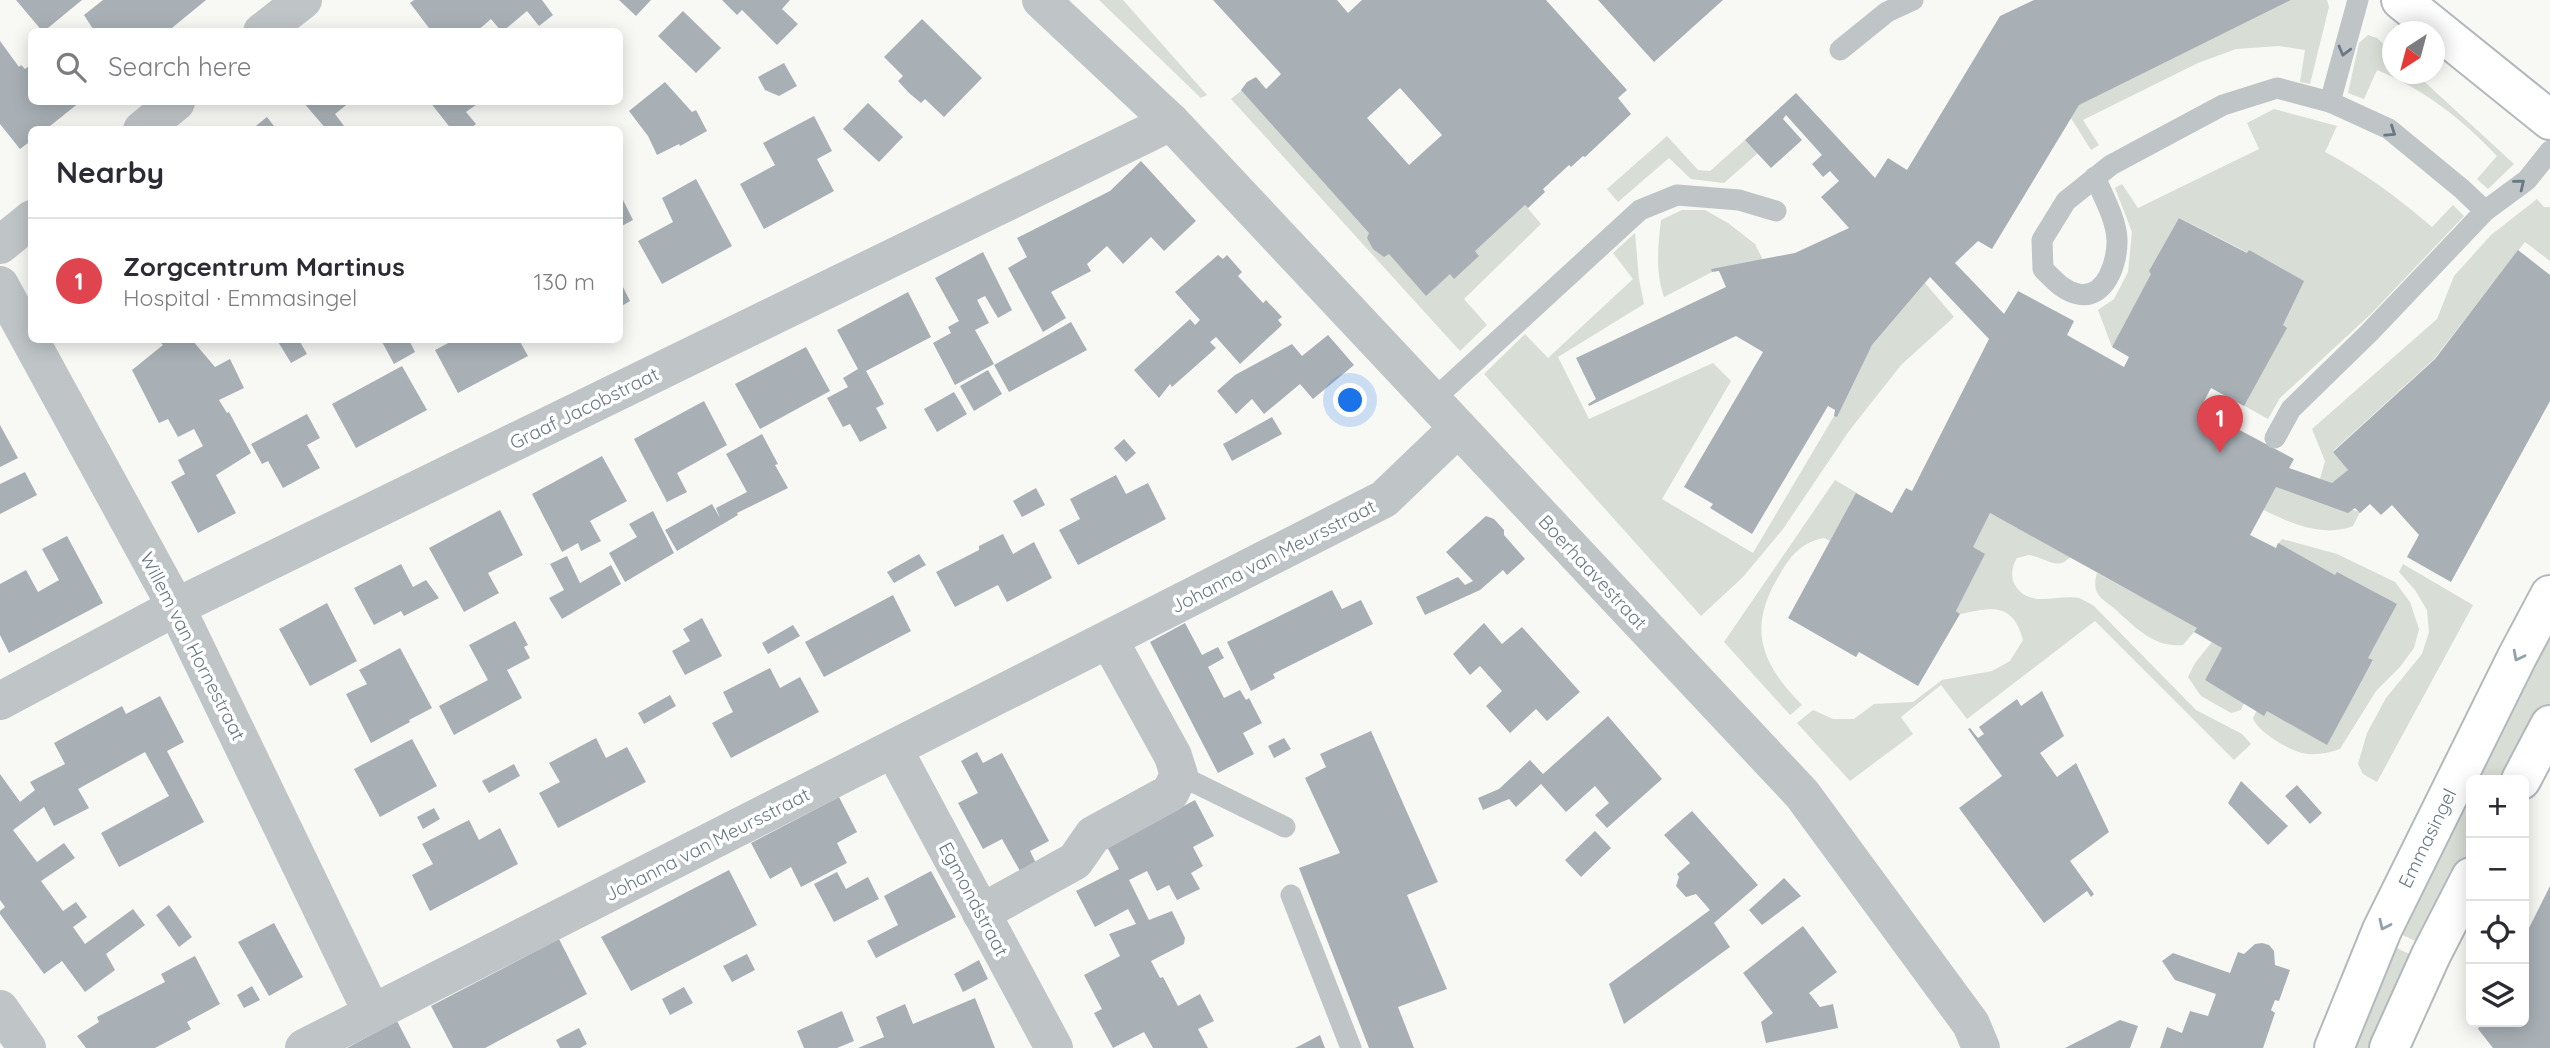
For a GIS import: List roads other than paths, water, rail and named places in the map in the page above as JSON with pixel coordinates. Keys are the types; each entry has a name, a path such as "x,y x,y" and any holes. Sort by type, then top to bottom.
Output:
{"street":[{"path":"267,28 303,0"},
{"name":"Boerhaavestraat","path":"1041,0 1171,122 1802,794 1970,1024 1981,1048"},
{"path":"2401,0 2550,120"},
{"path":"147,126 172,105"},
{"name":"Graaf Jacobstraat","path":"0,701 176,607 1171,122"},
{"path":"0,244 28,222"},
{"name":"Willem van Hornestraat","path":"0,285 28,336"},
{"name":"Willem van Hornestraat","path":"32,343 176,607 372,1013"},
{"name":"Johanna van Meursstraat","path":"304,1048 1384,499 1458,428"},
{"name":"Emmasingel","path":"2334,1048 2382,930 2550,596"},
{"path":"981,914 1075,861 1093,835 1170,793 1179,775 1173,757 1109,640"},
{"path":"2524,775 2550,725"},
{"name":"Egmondstraat","path":"894,750 1054,1048"},
{"path":"2389,1048 2431,955 2466,887"},
{"path":"0,1009 26,1048"}],"lane":[{"path":"1840,50 1887,12 1913,0"},
{"path":"2330,102 2358,0"},
{"path":"2095,177 2108,207 2117,239 2112,272 2100,289 2080,295 2061,287 2043,269 2042,240 2066,201 2095,177 2111,165 2222,105 2277,88 2330,102 2389,129 2485,211"},
{"path":"2275,438 2291,408 2370,332 2485,211 2527,180 2550,152"},
{"path":"1432,401 1640,210 1677,195 1739,200 1776,211"},
{"path":"1179,775 1285,827"},
{"path":"1291,895 1351,1048"}],"place":[{"name":"Zorgcentrum Martinus","path":"2220,453"}]}
